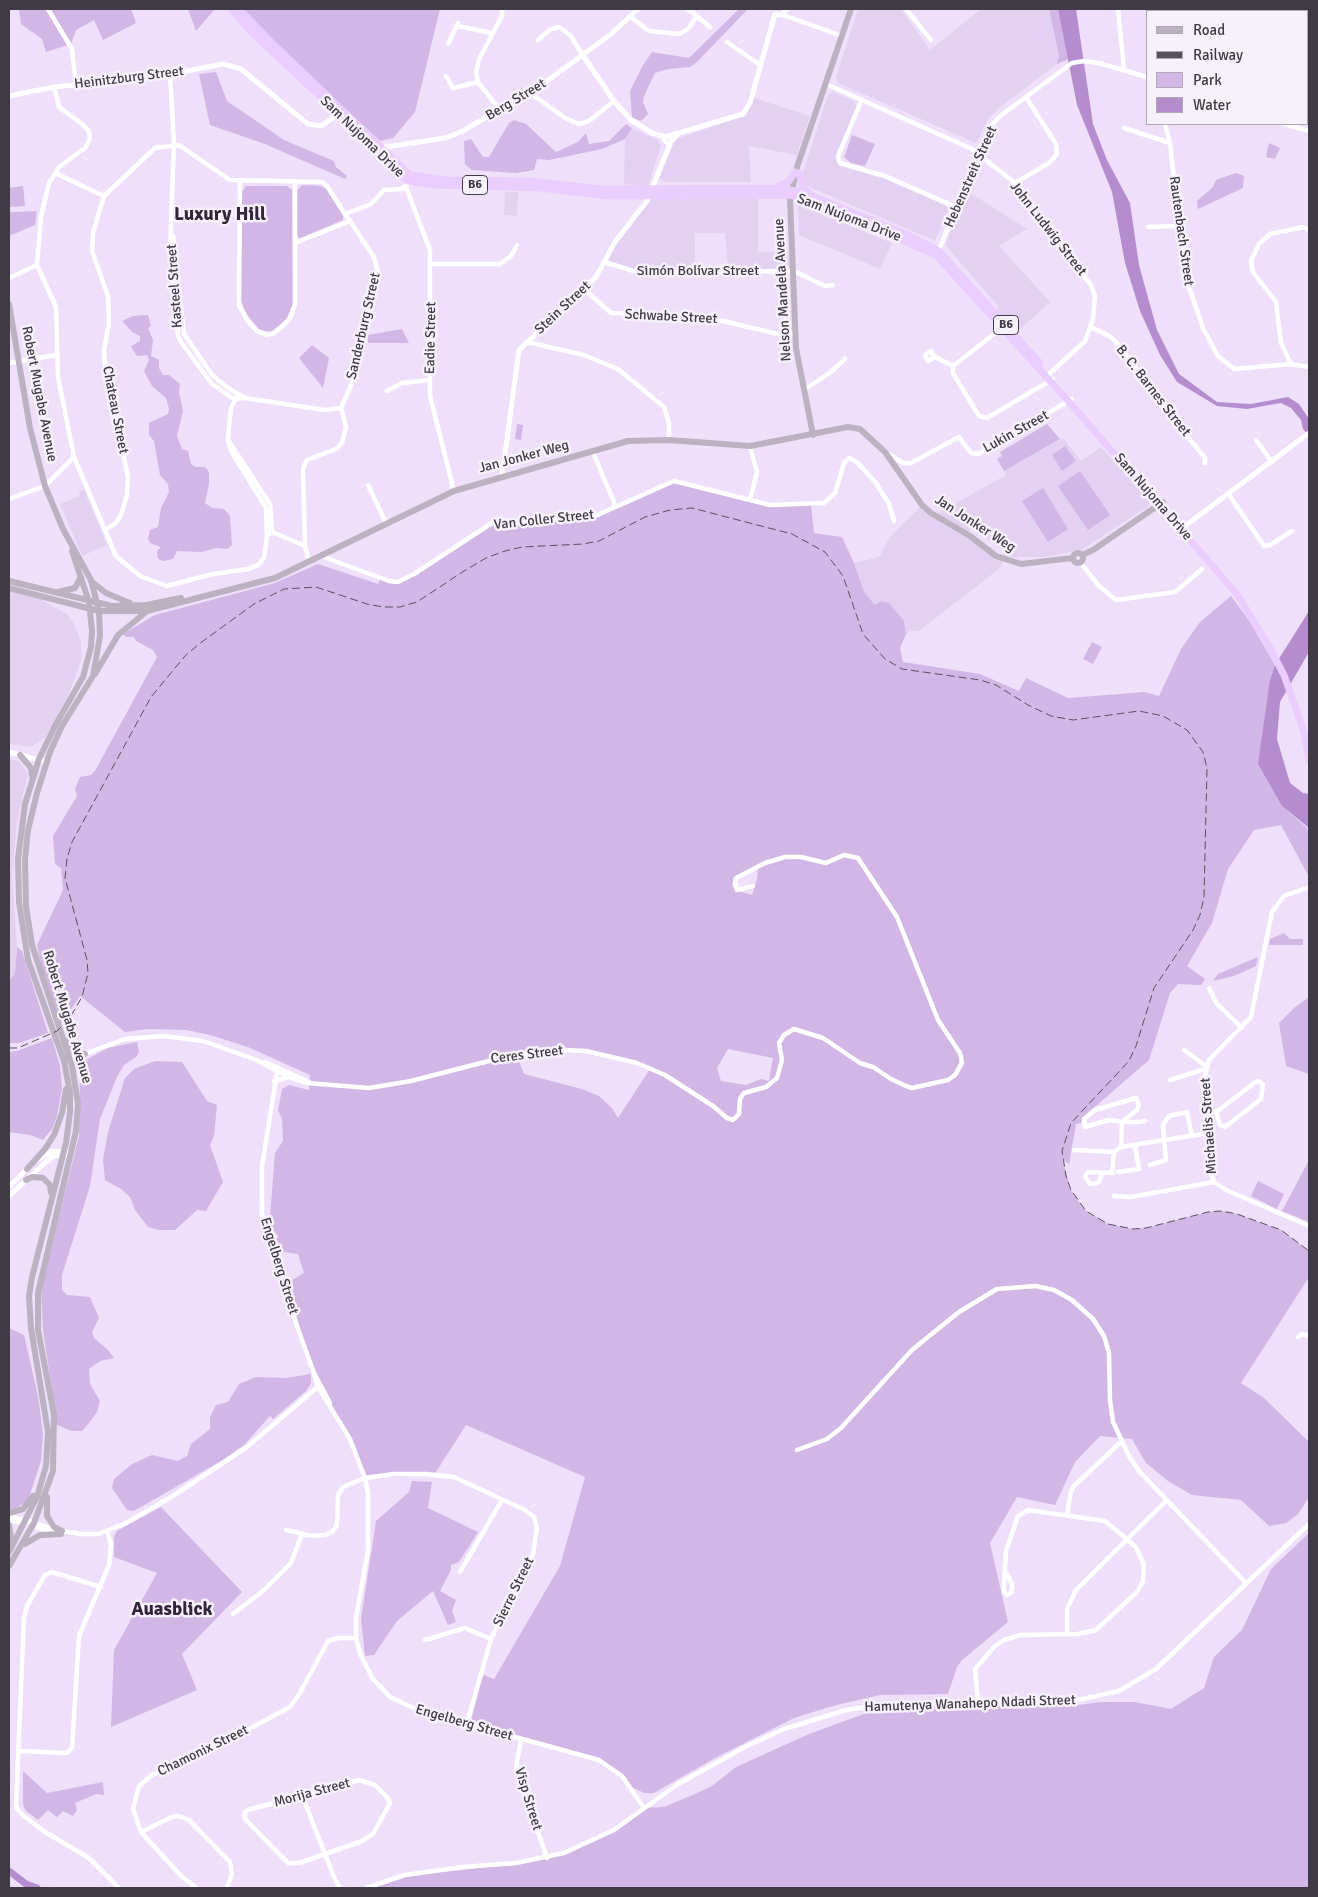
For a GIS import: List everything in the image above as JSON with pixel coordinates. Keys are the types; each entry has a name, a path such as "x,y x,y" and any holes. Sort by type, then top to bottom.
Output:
{"highway":[{"name":"Sam Nujoma Drive","path":"231,9 250,31 341,113"},
{"name":"Sam Nujoma Drive","path":"239,9 378,149 394,171 408,181 436,185 525,186 600,195 777,188 938,253"},
{"path":"777,188 789,181 797,172 803,188 813,196"},
{"name":"Sam Nujoma Drive","path":"651,193 813,196 938,253 1071,400 1240,592 1258,621 1293,700 1304,732 1309,760"}],"main road":[{"name":"Nelson Mandela Avenue","path":"813,435 795,334 792,195 797,172 852,9"},
{"name":"Robert Mugabe Avenue","path":"9,304 30,428 45,486 70,543 90,580 99,607 100,636 93,676 62,726 47,762 28,830 25,886 33,951 54,1024"},
{"name":"Jan Jonker Weg","path":"9,588 99,607 146,608 275,578 454,490 592,450 635,440 670,440 750,446 854,427 860,429 887,455 931,513 970,536 1004,560 1016,564 1030,564 1073,558 1076,562 1081,558"},
{"path":"1081,558 1161,503"},
{"name":"Robert Mugabe Avenue","path":"9,1566 33,1524 49,1486 54,1457 55,1433 50,1392 38,1330 38,1293 78,1104 77,1086 60,1037 28,960 19,902 18,874 21,824 32,780 40,759 86,669 92,631 90,605 70,543"},
{"path":"54,592 75,588 81,577"},
{"path":"90,580 113,598 146,608"},
{"name":"Jan Jonker Weg","path":"9,581 54,592 90,605"},
{"path":"93,676 122,629 146,608"},
{"path":"20,755 31,768 32,780"},
{"path":"60,1037 72,1051 85,1054"},
{"name":"Robert Mugabe Avenue","path":"11,1549 37,1497 46,1466 48,1432 32,1334 29,1296 52,1197 67,1153 70,1112 67,1060"},
{"path":"27,1169 45,1149 57,1128 64,1107 68,1077"},
{"path":"26,1180 32,1177 43,1178 50,1184 52,1197"},
{"path":"9,1516 30,1502 46,1466"},
{"path":"49,1486 47,1516 54,1527 61,1533"},
{"path":"9,1525 11,1549"},
{"path":"20,1549 40,1534 61,1533"}],"street":[{"path":"48,9 72,49 76,85"},
{"path":"500,110 478,82 478,64 502,16 502,9"},
{"name":"Berg Street","path":"378,149 448,137 500,110 530,93 631,17 638,9"},
{"path":"688,9 710,27"},
{"path":"783,15 786,9"},
{"path":"906,9 931,40"},
{"path":"1118,9 1124,69"},
{"path":"538,40 551,29 559,27 570,35 614,101 633,122 668,140 680,133 743,114 750,103 774,11 842,36"},
{"path":"631,17 649,31 679,34 688,29 697,16"},
{"path":"448,44 458,25 492,33"},
{"path":"727,42 760,65"},
{"name":"Hebenstreit Street","path":"938,253 992,125 1072,63 1091,62 1124,69 1146,77"},
{"name":"Heinitzburg Street","path":"9,96 54,87 170,74 216,64 233,65 244,71 308,124 321,126 341,113"},
{"name":"Kasteel Street","path":"170,74 174,145 170,249 180,340 212,384 234,399 245,398 325,410 341,408"},
{"path":"446,76 453,88 478,82"},
{"name":"John Ludwig Street","path":"826,86 862,99 979,153 985,160 1015,183 1027,197 1052,238 1091,285 1095,307 1091,327 1081,345 1050,377 985,419 979,416 952,373 953,366"},
{"path":"54,87 59,107 82,124 91,137 85,148 54,173 43,200 37,265 56,308 56,355 65,417 74,458 116,556 140,576 167,586 254,567 264,558 267,536 265,505 231,451 228,439 228,423 234,399 238,395"},
{"path":"530,93 565,118 579,124 589,121 614,101"},
{"path":"1015,183 1049,163 1057,154 1056,144 1026,97"},
{"path":"862,99 838,156 840,163 885,176 956,207"},
{"name":"Rautenbach Street","path":"1165,125 1170,143 1179,226 1189,291 1203,328 1223,362 1234,369 1240,370 1260,366 1291,364 1309,368"},
{"path":"1288,125 1309,131"},
{"path":"1124,128 1170,143"},
{"name":"Stein Street","path":"502,476 518,354 527,342 585,290 596,277 615,242 651,193 666,154 668,140"},
{"path":"54,173 104,196 155,148 174,145 184,147 223,177 240,181 295,181 294,311 283,326 274,333 266,335 257,331 247,320 240,306 240,181"},
{"name":"Sanderburg Street","path":"295,181 324,183 374,256 378,268 353,381 341,408"},
{"path":"345,214 371,204 384,190 408,181"},
{"name":"Eadie Street","path":"408,181 429,242 431,264 431,403 454,490"},
{"name":"Chateau Street","path":"104,196 93,233 92,251 108,296 109,310 105,365 128,477 127,495 120,516 116,523 104,530"},
{"path":"295,243 350,221"},
{"path":"1148,227 1179,226"},
{"path":"1291,364 1281,342 1276,302 1253,272 1251,261 1259,244 1270,234 1304,227 1309,230"},
{"name":"Kasteel Street","path":"172,229 185,337 213,376 245,398"},
{"path":"431,264 500,264 508,259 517,245"},
{"name":"Simón Bolívar Street","path":"604,262 637,272 794,271"},
{"path":"9,278 37,265"},
{"path":"794,271 825,286 833,285"},
{"name":"Schwabe Street","path":"585,290 611,313 706,316 778,334 795,334"},
{"path":"935,357 953,366 1004,327"},
{"name":"B. C. Barnes Street","path":"1091,327 1111,337 1122,349 1169,414 1205,458 1205,463"},
{"path":"527,342 584,355 618,369 664,407 669,423 670,440"},
{"path":"9,362 56,355"},
{"path":"804,390 831,372 845,359"},
{"path":"388,391 402,383 430,380"},
{"name":"Lukin Street","path":"887,455 901,462 911,463 959,438 971,453 978,454 1071,400"},
{"path":"309,562 305,546 303,469 310,458 333,451 341,446 346,427 341,408"},
{"path":"1182,528 1309,433"},
{"path":"228,439 270,504 272,532"},
{"path":"1256,440 1272,462"},
{"path":"750,446 757,472 750,500"},
{"path":"592,450 616,507"},
{"path":"9,499 45,486 74,458"},
{"name":"Van Coller Street","path":"321,556 388,581 398,582 414,574 492,523 582,519 616,507 674,481 770,505 824,503 835,493 844,463 849,458 857,462 876,483 889,504 894,521"},
{"path":"368,485 386,523"},
{"path":"1228,493 1264,546 1270,545 1292,531"},
{"path":"267,527 272,532 305,546"},
{"path":"267,536 272,532"},
{"path":"1081,558 1099,586 1116,600 1176,592 1202,569"},
{"path":"9,752 47,762"},
{"name":"Ceres Street","path":"256,1060 289,1076 311,1083 341,1086 384,1086 411,1081 516,1054 566,1050 612,1056 637,1063 677,1082 704,1102 713,1106 727,1118 735,1120 739,1114 740,1099 744,1093 766,1087 777,1078 782,1060 779,1053 779,1043 784,1035 794,1029 801,1029 823,1038 860,1063 874,1067 894,1081 912,1088 953,1077 958,1073 962,1063 960,1053 934,1010 918,964 897,917 858,858 844,855 826,863 801,857 785,857 765,863 736,878 737,890 753,886"},
{"name":"Michaelis Street","path":"1309,887 1284,896 1272,912 1252,1014 1242,1028 1210,1058 1206,1067 1210,1171 1214,1182 1226,1190 1309,1226"},
{"path":"1209,988 1217,1004 1242,1028"},
{"name":"Ceres Street","path":"67,1060 125,1039 164,1036 203,1041 256,1060 311,1083"},
{"path":"1184,1050 1206,1067"},
{"path":"265,1065 274,1080 289,1076"},
{"path":"1170,1080 1206,1067"},
{"name":"Engelberg Street","path":"277,1069 262,1166 262,1214 274,1259 324,1399 350,1439 365,1478 369,1506 369,1534 356,1618 356,1638 366,1669 390,1697 420,1711 599,1760 622,1776 644,1808"},
{"path":"1207,1113 1216,1112 1257,1081 1263,1084 1261,1099 1225,1127 1220,1125 1216,1112"},
{"path":"1121,1147 1122,1122 1137,1110 1139,1105 1136,1098 1095,1110 1084,1119 1086,1127 1109,1120 1122,1122 1145,1121"},
{"path":"1150,1165 1166,1160 1163,1141 1165,1122 1169,1116 1179,1113 1188,1114 1192,1136"},
{"path":"1074,1150 1114,1152 1121,1147 1208,1133"},
{"path":"1118,1172 1139,1169 1135,1146"},
{"path":"1102,1174 1112,1173 1114,1152"},
{"path":"9,1187 27,1169 48,1153 67,1153"},
{"path":"9,1196 50,1158 67,1153"},
{"path":"1114,1196 1130,1197 1214,1182"},
{"path":"797,1450 827,1439 841,1428 912,1350 959,1312 997,1289 1036,1286 1054,1290 1072,1300 1093,1319 1104,1336 1110,1353 1110,1400 1113,1422 1121,1442 1139,1471 1246,1583"},
{"path":"1298,1337 1302,1334 1309,1336"},
{"name":"Engelberg Street","path":"314,1373 315,1380 332,1410"},
{"path":"310,1393 315,1380"},
{"path":"9,1516 61,1533 98,1534 107,1531 145,1512 224,1464 248,1447 319,1385"},
{"path":"310,1393 320,1395 324,1399"},
{"path":"1067,1515 1070,1491 1121,1442"},
{"name":"Sierre Street","path":"302,1534 319,1536 332,1532 337,1525 340,1490 348,1484 365,1478 394,1474 446,1476 530,1514 537,1528 532,1554 491,1639 467,1723"},
{"path":"460,1572 502,1500"},
{"path":"1067,1634 1067,1609 1072,1596 1167,1500"},
{"path":"978,1702 975,1669 995,1646 1012,1637 1067,1634 1096,1630 1141,1586 1144,1576 1142,1557 1136,1547 1105,1521 1024,1510 1018,1516 1006,1551 1006,1572"},
{"name":"Hamutenya Wanahepo Ndadi Street","path":"366,1888 405,1875 547,1858 573,1850 599,1839 707,1766 769,1736 810,1720 869,1706 1083,1699 1119,1692 1156,1669 1309,1524"},
{"path":"233,1614 263,1591 291,1563 302,1534 286,1530"},
{"path":"19,1751 67,1753 72,1748 79,1636 101,1587 111,1552 107,1531"},
{"path":"101,1587 52,1572 45,1575 28,1606 24,1618 17,1808 45,1832 89,1858 119,1888"},
{"path":"425,1640 465,1628 491,1639"},
{"name":"Chamonix Street","path":"197,1888 182,1877 141,1832 133,1809 135,1794 143,1782 152,1775 223,1743 290,1707 300,1693 328,1642 338,1638 356,1638"},
{"name":"Visp Street","path":"521,1738 516,1768 547,1858"},
{"name":"Morija Street","path":"359,1780 375,1785 388,1800 389,1808 370,1837 300,1863 288,1863 245,1819 248,1810 302,1795 359,1780"},
{"path":"302,1795 324,1854 340,1888"},
{"path":"141,1832 172,1817 189,1820 232,1865 232,1874 227,1888"}],"shaded area":[{"path":"858,9 901,9 930,50 981,9 1049,9 1059,56 1057,64 999,108 989,118 976,143 838,83 836,77"},
{"path":"833,92 854,101 857,107 836,156 836,162 840,166 884,179 946,206 948,211 935,241 805,185 802,176 828,95"},
{"path":"754,98 810,116 797,155 749,146 751,182 664,182 659,176 676,139 747,115"},
{"path":"632,128 658,140 661,146 648,186 624,184 625,139"},
{"path":"967,191 1027,229 999,246 1050,302 1016,333 997,310 999,307 947,247 946,243"},
{"path":"505,192 518,192 517,216 504,215"},
{"path":"758,195 758,252 789,252 790,265 786,269 728,269 725,233 695,233 695,269 631,269 609,261 607,257 650,196"},
{"path":"798,205 892,243 880,269 799,235"},
{"path":"1063,438 1081,461 1101,447 1149,499 1148,506 1083,549 1046,557 1012,557 973,529 966,533 1004,560 1000,568 919,631 910,631 906,634 904,621 881,601 875,605 864,592 854,563 879,557 890,537 922,505 935,515 1006,475 1004,471"},
{"path":"84,490 107,545 82,556 60,504 80,496 79,492"},
{"path":"9,589 35,596 67,614 74,624 81,642 81,661 68,696 47,735 32,747 9,744"},
{"path":"9,759 19,761 28,774 17,821 12,876 17,947 15,973 9,981"}],"green space":[{"path":"19,9 131,9 136,23 103,40 94,20 76,30 71,44 46,52 42,39 21,24"},
{"path":"188,9 215,9 196,31"},
{"path":"241,9 440,9 415,112 393,138 380,141"},
{"path":"739,9 748,9 697,62 690,67 668,69 655,73 644,96 643,102 648,114 641,121 632,117 630,91 652,52 689,58"},
{"path":"1049,9 1058,9 1069,59 1057,64 1059,56"},
{"path":"216,72 227,101 284,140 334,161 336,167 347,176 345,179 265,144 210,125 199,74"},
{"path":"514,120 526,124 556,152 578,142 586,133 589,144 609,141 626,124 632,128 625,139 602,149 549,160 537,159 534,170 516,173 472,170 465,164 464,141 471,139 483,157 489,157 509,123"},
{"path":"852,135 875,144 865,166 851,163 844,157"},
{"path":"1269,143 1280,148 1275,159 1266,157"},
{"path":"1236,173 1244,176 1243,188 1198,209 1197,201 1212,188 1216,180"},
{"path":"302,185 321,186 326,189 343,216 343,220 300,238 297,236 297,190"},
{"path":"23,186 25,206 9,207 9,188"},
{"path":"246,186 287,186 292,190 293,305 286,319 271,332 259,329 246,313 241,300 242,192"},
{"path":"37,211 35,225 9,236 9,212"},
{"path":"148,315 151,326 148,328 153,340 151,356 159,360 159,368 163,375 169,375 180,384 179,392 183,411 177,436 182,449 188,451 191,464 195,467 205,467 209,472 209,484 205,503 212,508 224,509 230,516 232,545 228,549 216,548 202,552 177,551 173,559 163,561 158,559 157,551 161,547 150,543 148,539 150,530 158,527 161,508 169,492 168,484 160,475 154,441 149,435 149,423 168,414 169,409 166,398 152,386 144,371 149,360 147,355 137,356 131,346 140,341 140,336 132,332 122,321 133,316"},
{"path":"402,329 409,343 368,343 368,335"},
{"path":"312,345 329,358 323,388 299,358"},
{"path":"517,424 523,425 521,440 515,439"},
{"path":"1047,424 1060,439 1004,471 997,459 1002,456 1000,452"},
{"path":"1065,446 1076,461 1062,471 1052,455"},
{"path":"1080,471 1110,515 1088,530 1058,486"},
{"path":"669,482 770,505 811,505 814,533 842,537 864,592 875,605 881,601 889,603 904,621 906,634 900,648 903,662 980,674 1019,691 1026,678 1068,698 1145,692 1159,696 1181,649 1200,622 1231,596 1250,622 1275,665 1270,680 1282,806 1307,828 1309,836 1309,877 1281,825 1254,830 1228,869 1212,923 1187,966 1205,979 1201,985 1178,984 1170,993 1149,1060 1082,1118 1081,1123 1076,1124 1069,1164 1062,1159 1071,1190 1078,1201 1086,1211 1108,1224 1133,1229 1146,1228 1208,1212 1221,1211 1237,1214 1281,1230 1309,1251 1309,1277 1241,1383 1264,1398 1309,1442 1309,1497 1298,1514 1286,1523 1269,1526 1241,1500 1192,1495 1168,1481 1146,1463 1132,1439 1100,1436 1075,1462 1055,1505 1017,1497 990,1543 1008,1622 962,1660 957,1667 948,1694 880,1695 836,1705 794,1718 715,1758 654,1793 644,1793 630,1786 622,1776 599,1760 477,1726 471,1721 483,1675 494,1679 560,1566 585,1477 466,1425 434,1475 365,1478 356,1453 314,1373 285,1284 304,1273 298,1254 278,1251 276,1243 278,1236 272,1228 270,1217 275,1153 283,1141 282,1119 278,1110 282,1089 289,1085 309,1090 310,1075 248,1047 210,1035 187,1030 148,1029 125,1032 80,996 61,1024 42,970 37,945 63,890 61,868 55,864 53,836 77,796 75,789 80,777 91,775 95,771 157,657 153,650 136,641 134,637 126,637 123,634 155,615 275,583 318,564 378,584 381,578 397,582 488,525 593,517","holes":["758,867 757,879 752,895 735,890 732,885 734,879","728,1049 773,1058 769,1081 761,1079 746,1085 721,1081 717,1068","586,1051 650,1069 618,1118 612,1108 599,1096 582,1089 524,1074 516,1054"]},
{"path":"1043,488 1068,529 1048,542 1022,501"},
{"path":"1092,642 1102,647 1093,664 1083,659"},
{"path":"1284,933 1290,939 1303,939 1303,945 1269,945 1270,939"},
{"path":"17,947 22,951 48,1033 19,1043 9,1043 9,981 15,973"},
{"path":"1258,957 1256,966 1234,976 1213,981 1218,974"},
{"path":"1309,997 1309,1074 1286,1066 1279,1023 1294,1008"},
{"path":"52,1038 60,1066 62,1088 57,1116 52,1129 43,1140 30,1135 9,1132 9,1052 17,1051"},
{"path":"137,1042 139,1052 136,1057 124,1065 117,1077 100,1119 90,1186 62,1275 62,1290 67,1295 90,1297 99,1318 92,1332 94,1338 114,1358 100,1361 89,1369 90,1384 100,1401 97,1412 82,1431 72,1431 57,1425 43,1330 41,1288 79,1136 80,1067 84,1061 108,1048"},
{"path":"155,1061 182,1062 207,1101 217,1105 214,1136 210,1145 223,1182 206,1211 197,1210 175,1230 159,1230 148,1227 135,1210 130,1197 121,1189 105,1180 103,1160 108,1132 125,1078 134,1069"},
{"path":"1309,1160 1309,1222 1282,1211"},
{"path":"1258,1181 1284,1194 1277,1209 1251,1196"},
{"path":"9,1328 24,1335 38,1396 43,1434 41,1461 28,1500 18,1507 9,1510"},
{"path":"311,1374 311,1383 306,1391 273,1419 270,1416 245,1444 226,1458 141,1507 133,1511 127,1510 112,1488 114,1479 132,1464 152,1455 178,1461 187,1456 191,1444 210,1429 210,1417 216,1405 228,1402 239,1384 256,1377 286,1378"},
{"path":"412,1481 432,1482 428,1508 478,1532 459,1562 451,1565 451,1570 440,1591 456,1600 452,1611 456,1622 448,1625 433,1591 397,1621 374,1655 365,1656 361,1619 376,1521 409,1492"},
{"path":"161,1507 242,1592 182,1654 197,1690 111,1727 114,1650 157,1573 114,1557 114,1537 117,1531"},
{"path":"1309,1533 1309,1888 366,1888 405,1875 463,1870 547,1858 599,1839 644,1808 664,1807 695,1794 712,1786 736,1767 809,1734 864,1714 891,1710 1078,1705 1101,1702 1135,1702 1171,1709 1204,1688 1214,1657 1242,1630 1271,1569"},
{"path":"23,1771 47,1793 103,1782 104,1795 96,1794 75,1803 77,1810 73,1816 63,1811 57,1817 48,1810 38,1820 25,1810 23,1804"}],"water":[{"path":"1058,9 1076,9 1093,124 1107,160 1130,203 1139,265 1157,330 1179,374 1217,402 1251,404 1288,397 1299,404 1309,419 1309,436 1303,429 1301,420 1291,408 1281,403 1247,409 1217,406 1177,382 1160,355 1140,311 1125,263 1112,192 1077,105"},
{"path":"1309,611 1309,652 1280,702 1277,739 1290,783 1303,793 1309,794 1309,828 1282,806 1258,764 1270,680 1275,665"}],"waterway":[{"path":"9,1871 26,1884 37,1888"}],"railway":[{"path":"9,1048 18,1048 57,1031 69,1019 82,997 88,973 87,960 65,878 67,859 72,842 151,697 185,656 199,644 254,604 284,589 316,587 367,604 383,607 400,607 417,602 486,558 505,551 522,547 583,544 599,541 645,517 670,510 692,508 792,534 825,552 843,576 863,634 885,659 902,669 980,680 996,685 1028,705 1051,716 1073,720 1139,711 1163,716 1187,730 1203,752 1207,768 1204,897 1200,915 1193,930 1154,988 1136,1046 1129,1061 1071,1123 1062,1151 1066,1176 1071,1190 1086,1211 1108,1224 1133,1229 1146,1228 1208,1212 1221,1211 1237,1214 1281,1230 1309,1251"}],"district":[{"name":"Luxury Hill","path":"220,215"},
{"name":"Auasblick","path":"172,1610"}]}
